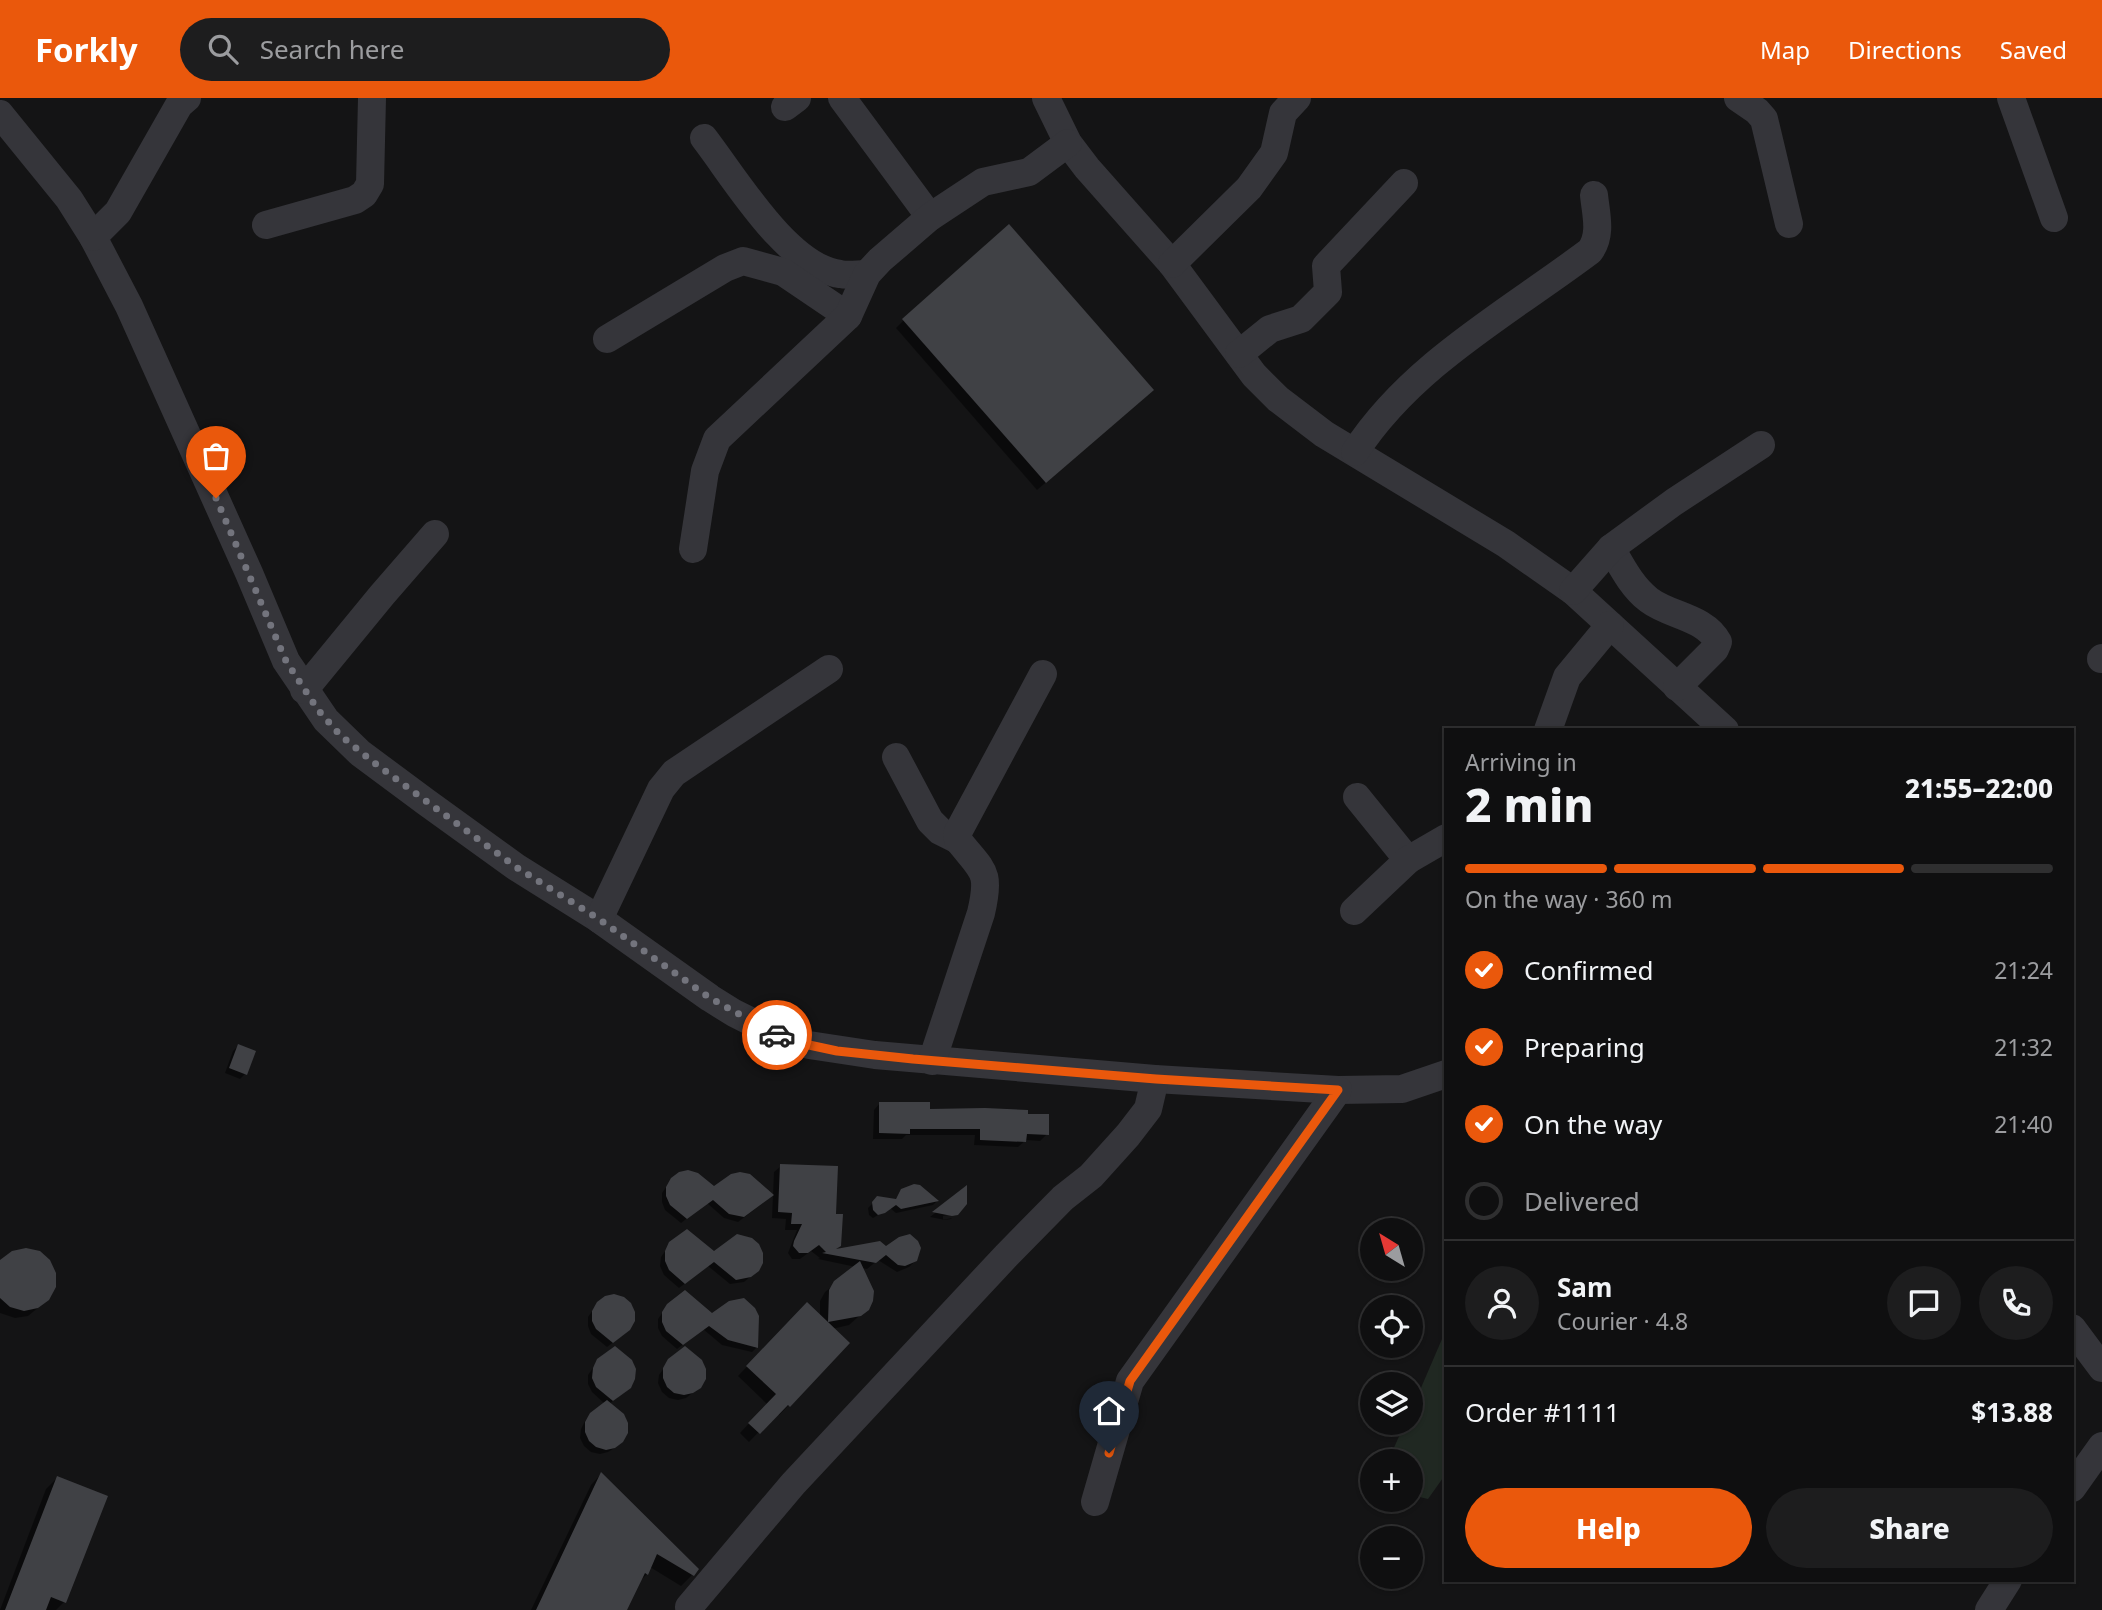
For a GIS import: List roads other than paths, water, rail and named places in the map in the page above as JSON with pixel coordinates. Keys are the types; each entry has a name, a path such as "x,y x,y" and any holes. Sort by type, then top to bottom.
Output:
{"street":[{"path":"93,237 118,212 179,105 187,98"},
{"path":"267,225 355,200 364,194 370,184 372,98"},
{"path":"842,98 930,218"},
{"path":"1046,98 1068,143 1087,168 1172,264 1255,375 1278,399 1305,421 1506,544 1573,591 1723,728"},
{"path":"1172,264 1249,188 1274,153 1283,113 1297,98"},
{"path":"1738,98 1758,111 1764,119 1789,224"},
{"path":"2011,98 2054,218"},
{"path":"0,114 69,199 93,237 129,306 172,400 286,661 326,720 360,753 516,867 599,919 710,998 780,1036 809,1045 837,1051 932,1061 1338,1090 1402,1089 1444,1075"},
{"path":"704,138 779,236 808,262 838,274 867,274"},
{"path":"693,549 705,471 717,439 848,316 867,274 930,218 983,182 1030,172 1068,143"},
{"path":"1239,354 1270,329 1301,319 1328,292 1326,266 1404,183"},
{"path":"1355,452 1379,417 1425,373 1590,251 1596,242 1598,229 1594,195"},
{"path":"607,339 725,268 743,261 783,272 848,316"},
{"path":"1573,591 1611,548 1674,502 1761,445"},
{"path":"304,690 435,534"},
{"path":"1611,548 1635,587 1649,600 1704,626 1718,642 1715,649 1677,687"},
{"path":"1549,728 1567,677 1610,625"},
{"path":"599,919 661,789 674,773 829,669"},
{"path":"958,840 958,828 1043,674"},
{"path":"896,757 930,821 940,831 958,840 984,872 987,881 981,913 932,1061"},
{"path":"1357,797 1408,860"},
{"path":"1354,911 1408,860 1444,839"},
{"path":"689,1607 793,1484 1006,1256 1063,1198 1090,1176 1128,1135 1148,1109 1156,1079"},
{"path":"1095,1502 1130,1381 1338,1090"},
{"path":"2074,1331 2102,1368"},
{"path":"2074,1485 2102,1446"},
{"path":"1989,1610 2007,1582"}]}
